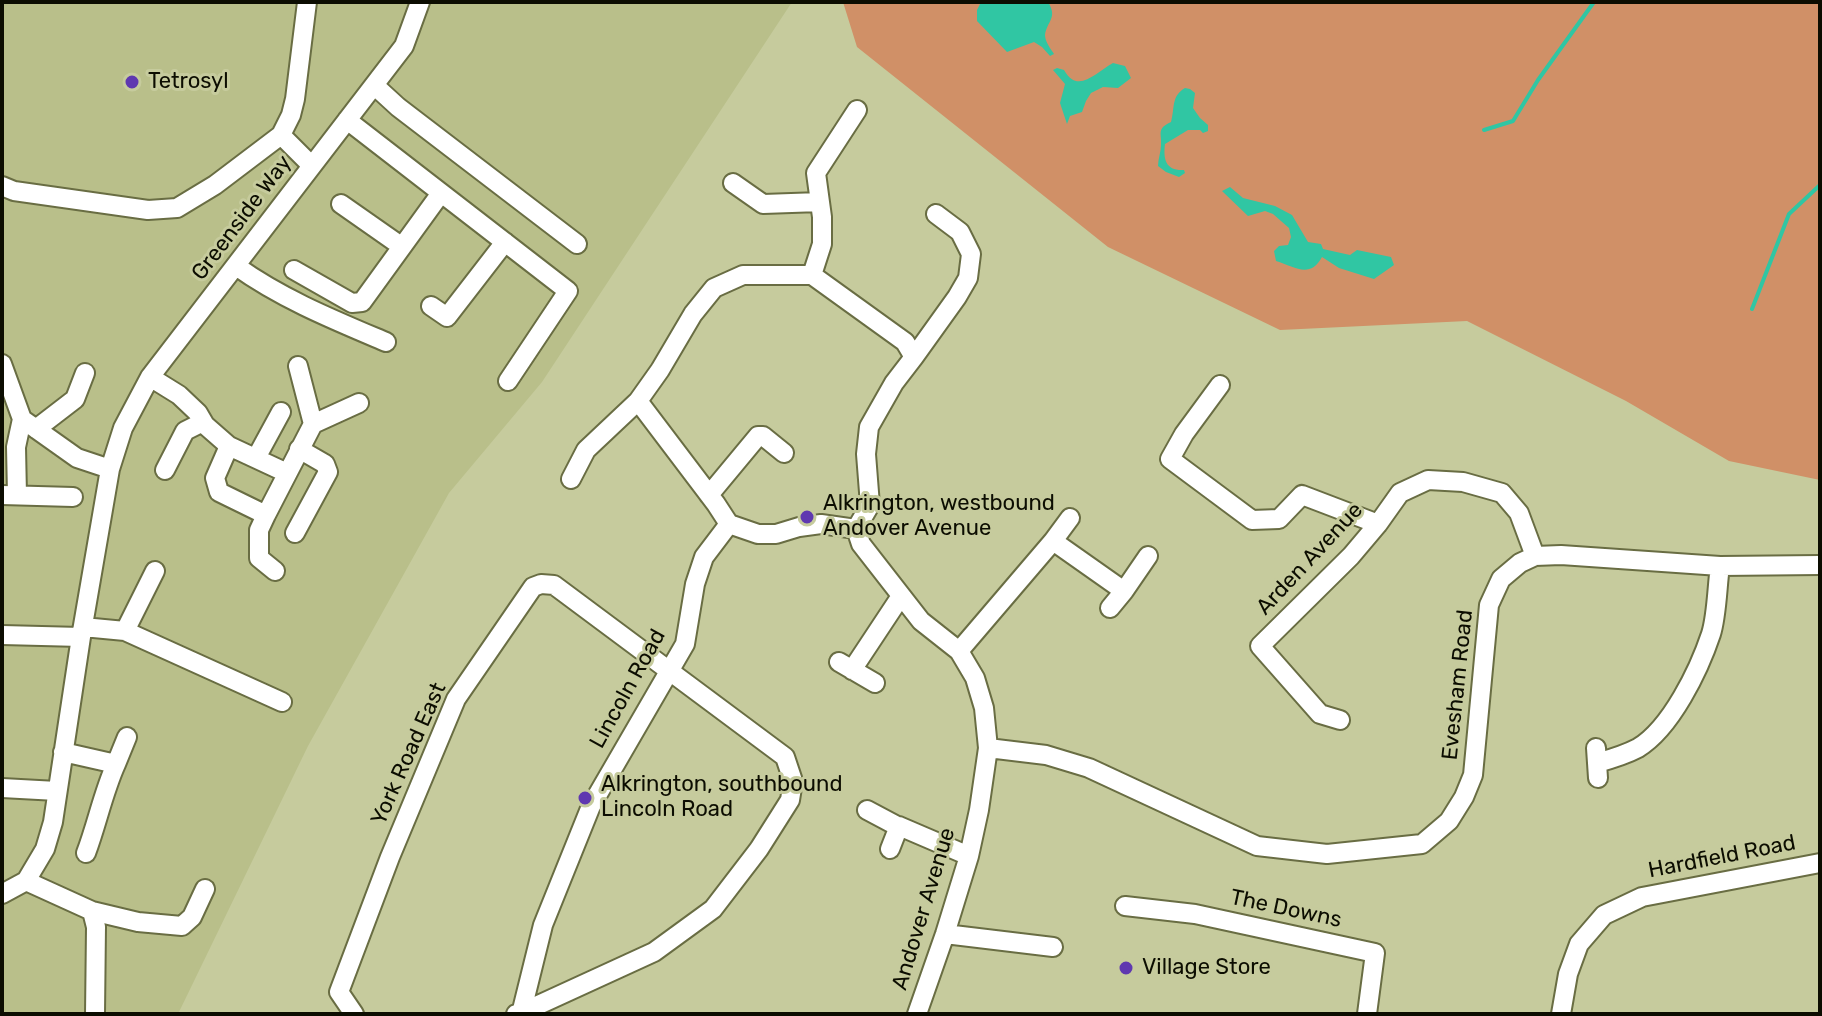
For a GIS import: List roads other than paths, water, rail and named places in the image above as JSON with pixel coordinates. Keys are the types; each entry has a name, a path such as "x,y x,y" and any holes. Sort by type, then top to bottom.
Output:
{"street":[{"path":"2,186 14,191 148,210 177,208 215,185 281,135 295,99 307,2"},
{"name":"Greenside Way","path":"26,881 45,849 53,822 110,469 123,428 150,377 404,46 420,2"},
{"path":"374,85 398,107 577,244"},
{"path":"812,275 822,244 816,173 857,110"},
{"path":"347,120 568,291 508,381"},
{"path":"281,135 312,166"},
{"path":"733,183 763,204 820,202"},
{"path":"294,270 352,303 362,302 441,193"},
{"path":"341,204 401,246"},
{"path":"638,401 729,524 758,534 776,534 821,524 856,529 870,505 866,454 869,427 894,383 968,278 971,254 960,232 936,214"},
{"path":"431,306 447,317 505,242"},
{"path":"236,266 264,286 317,313 386,342"},
{"path":"571,479 586,450 638,401 693,314 714,288 743,275 812,275 905,342 914,357"},
{"path":"3,366 29,424 77,458 110,469"},
{"path":"298,366 313,424"},
{"path":"73,497 9,495 9,462 29,424 75,399 85,373"},
{"path":"150,377 179,395 229,446 287,473"},
{"path":"1220,385 1170,459 1252,520 1279,519 1302,495 1378,524"},
{"path":"275,571 259,558 259,530 299,449 313,424 359,403"},
{"path":"256,458 281,412"},
{"path":"165,470 185,431 203,422"},
{"path":"709,495 758,436 763,436 784,453"},
{"path":"229,446 215,478 219,492 266,515"},
{"path":"295,533 328,472 325,464 299,449"},
{"name":"Arden Avenue","path":"1340,720 1320,714 1260,646 1351,556 1400,493 1428,480 1463,482 1502,493 1519,513 1535,556"},
{"path":"959,651 1070,518"},
{"name":"Lincoln Road","path":"519,1014 543,925 591,806 685,644 695,584 704,557 729,524"},
{"name":"Andover Avenue","path":"856,529 861,544 921,621 959,651 975,678 984,708 988,748 969,856 917,1014"},
{"path":"1053,541 1124,591"},
{"path":"1535,556 1561,555 1720,566 1820,565"},
{"path":"1110,608 1148,556"},
{"name":"Evesham Road","path":"988,748 1046,755 1089,768 1257,846 1327,854 1422,844 1449,821 1473,775 1489,605 1501,579 1520,563 1535,556"},
{"path":"1597,763 1640,746 1664,723 1683,697 1712,632 1720,566"},
{"path":"125,631 155,571"},
{"name":"York Road East","path":"354,1014 339,992 400,832 456,699 533,587 554,585 669,669"},
{"path":"875,683 846,666 901,596"},
{"path":"2,635 125,631 282,702"},
{"path":"519,1014 654,952 713,909 759,849 790,800 793,781 785,757 669,669"},
{"path":"86,853 105,790 127,737"},
{"path":"63,752 116,764"},
{"path":"2,788 57,791"},
{"path":"867,810 969,856"},
{"path":"890,849 899,827"},
{"name":"Hardfield Road","path":"1561,1014 1568,974 1579,944 1604,915 1642,897 1820,863"},
{"path":"2,894 26,881 92,911 138,922 182,926 192,917 205,889"},
{"name":"The Downs","path":"1125,906 1195,914 1375,953 1367,1014"},
{"path":"92,911 96,927 95,1014"},
{"path":"945,934 1053,947"}],"water":[{"path":"981,2 1048,2 1052,16 1045,38 1054,54 1050,56 1034,42 1007,52 977,21"},
{"path":"1113,63 1125,66 1131,78 1118,88 1103,87 1091,93 1082,112 1070,116 1067,124 1060,103 1065,84 1053,70 1064,70 1075,81 1081,81"},
{"path":"1185,88 1195,93 1193,108 1208,125 1208,131 1188,130 1165,144 1167,163 1173,169 1184,170 1185,173 1179,177 1166,172 1158,163 1162,129 1171,122 1175,99"},
{"path":"1230,187 1243,198 1275,206 1292,215 1308,242 1350,255 1357,250 1391,257 1394,265 1374,279 1339,268 1322,257 1307,270 1276,261 1274,251 1279,246 1288,245 1291,237 1289,228 1265,211 1248,216 1222,191"}],"waterway":[{"path":"1484,130 1513,121 1538,80 1594,2"},
{"path":"1752,309 1789,214 1820,185"}],"place":[{"name":"Tetrosyl","path":"132,82"},
{"name":"Alkrington, westbound Andover Avenue","path":"807,517"},
{"name":"Alkrington, southbound Lincoln Road","path":"585,798"},
{"name":"Village Store","path":"1126,968"}]}
